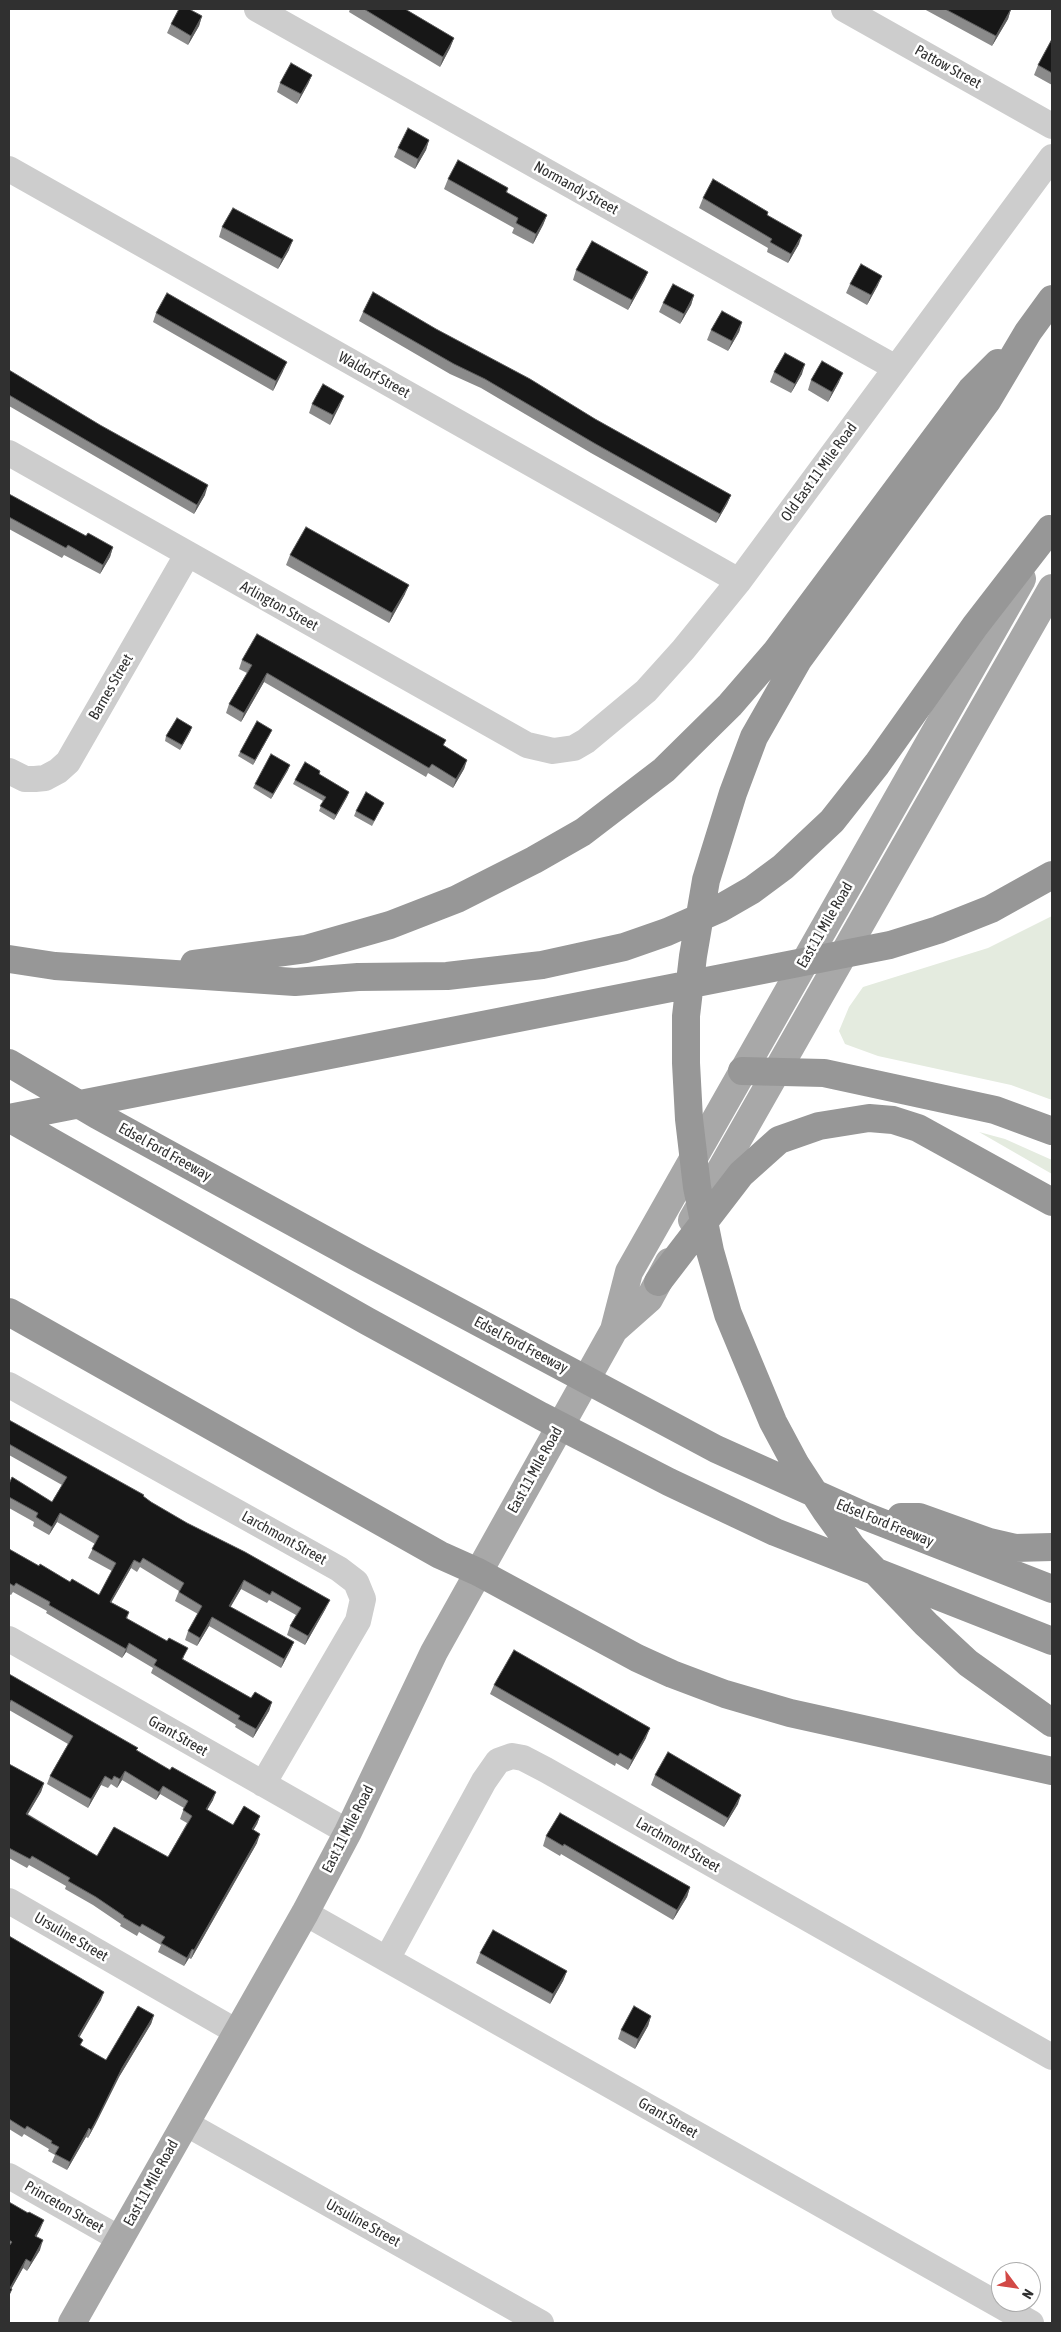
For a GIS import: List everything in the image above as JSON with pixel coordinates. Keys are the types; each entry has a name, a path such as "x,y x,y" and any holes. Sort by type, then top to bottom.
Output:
{"highway":[{"path":"1052,299 1028,332 987,401 798,660 754,737 733,793 706,880 693,956 686,1016 689,1118 697,1187 710,1250 728,1314 773,1422 796,1465 852,1547 926,1624 968,1663 1052,1723"},
{"path":"85,968 205,963 306,949 390,925 457,899 534,860 583,832 664,770 749,683 781,646 971,390 1028,332"},
{"path":"9,959 56,966 295,982 358,977 446,976 542,965 624,947 667,932 719,909 752,890 783,867 832,821 877,764 975,626 1051,528"},
{"path":"9,1118 890,946 938,930 991,908 1052,875"},
{"name":"Edsel Ford Freeway","path":"9,1063 97,1115 351,1254 716,1449 864,1516 1052,1589"},
{"path":"742,1071 824,1073 995,1110 1052,1131"},
{"path":"9,1118 367,1321 541,1416 669,1482 775,1532 1052,1641"},
{"path":"658,1282 741,1174 779,1140 819,1126 870,1118 893,1120 918,1128 1052,1202"},
{"path":"9,1312 440,1555 478,1572 637,1658 707,1687 790,1713 1052,1771"},
{"path":"864,1516 919,1517 989,1542 1015,1548 1052,1547"}],"main road":[{"name":"East 11 Mile Road","path":"72,2323 305,1913 348,1832 434,1652 614,1330 629,1272 1051,528"},
{"name":"East 11 Mile Road","path":"614,1330 649,1299 1052,588"}],"street":[{"name":"Normandy Street","path":"257,9 896,368"},
{"name":"Pattow Street","path":"844,9 1052,126"},
{"name":"Old East 11 Mile Road","path":"553,751 574,748 586,741 646,691 683,650 739,581 1052,157"},
{"name":"Waldorf Street","path":"9,169 739,581"},
{"name":"Arlington Street","path":"9,452 187,555 527,745 553,751"},
{"name":"Barnes Street","path":"9,771 25,778 45,778 58,771 68,762 187,555"},
{"name":"Larchmont Street","path":"9,1385 339,1569 356,1582 362,1599 358,1621 263,1784"},
{"name":"Grant Street","path":"9,1639 348,1832"},
{"name":"Larchmont Street","path":"387,1959 484,1781 498,1761 512,1756 523,1758 546,1770 1052,2057"},
{"name":"Ursuline Street","path":"9,1901 237,2032"},
{"name":"Grant Street","path":"305,1913 1031,2323"},
{"name":"Ursuline Street","path":"185,2123 541,2323"},
{"name":"Princeton Street","path":"9,2176 120,2239"}],"shaded area":[{"path":"1052,916 1052,1100 1011,1085 878,1056 845,1044 839,1031 849,1007 863,987 988,948"},
{"path":"979,1132 1005,1139 1052,1160 1052,1174"}],"building":[{"path":"179,9 189,9 202,16 191,36 171,24"},
{"path":"364,9 405,9 454,38 443,57"},
{"path":"945,9 1011,9 996,36"},
{"path":"1052,39 1052,73 1038,65"},
{"path":"291,63 312,75 301,94 280,83"},
{"path":"408,128 429,140 418,159 398,148"},
{"path":"458,160 508,188 506,192 547,215 536,234 516,223 518,218 448,179"},
{"path":"713,179 768,212 767,215 802,235 791,254 770,242 772,239 703,198"},
{"path":"233,208 293,240 282,259 222,227"},
{"path":"592,241 648,272 632,300 576,270"},
{"path":"861,264 882,276 871,295 850,284"},
{"path":"673,284 694,295 684,314 663,303"},
{"path":"373,292 436,329 530,379 595,419 731,495 720,514 485,379 454,364 363,312"},
{"path":"167,293 287,362 276,381 156,313"},
{"path":"722,311 742,322 732,341 711,330"},
{"path":"785,353 805,364 795,384 774,372"},
{"path":"822,361 843,373 832,392 811,380"},
{"path":"9,370 100,425 208,485 197,505 9,395"},
{"path":"323,384 344,396 333,415 312,404"},
{"path":"9,494 86,536 88,533 113,547 103,565 68,545 66,548 9,517"},
{"path":"306,527 409,585 392,613 290,555"},
{"path":"257,634 446,740 443,745 467,760 456,779 432,764 429,768 267,673 244,713 229,704 252,665 242,660"},
{"path":"177,718 192,727 182,745 166,736"},
{"path":"257,721 272,730 255,760 240,752"},
{"path":"271,754 290,765 273,794 255,784"},
{"path":"305,762 320,771 319,774 349,792 336,815 320,806 326,797 295,780"},
{"path":"366,792 384,803 374,821 356,811"},
{"path":"9,1420 144,1495 151,1502 187,1523 245,1552 330,1600 308,1636 290,1626 301,1608 272,1591 270,1595 244,1580 229,1606 294,1642 284,1659 212,1617 200,1638 188,1631 202,1606 179,1592 184,1583 143,1558 140,1563 134,1560 110,1602 129,1612 126,1618 167,1641 169,1638 188,1648 182,1659 251,1698 255,1692 272,1702 256,1729 238,1719 240,1716 154,1665 157,1660 129,1643 126,1649 49,1605 50,1602 16,1583 14,1586 9,1583 9,1549 39,1566 40,1564 70,1582 72,1579 99,1595 116,1563 92,1549 99,1536 60,1513 52,1527 36,1517 38,1513 9,1497 9,1484 12,1477 52,1502 67,1477 9,1444"},
{"path":"514,1650 650,1728 632,1760 620,1753 618,1756 494,1685"},
{"path":"9,1674 138,1748 136,1750 170,1770 172,1767 216,1792 206,1809 233,1825 244,1806 260,1816 252,1829 260,1834 194,1950 192,1949 187,1958 161,1943 165,1937 142,1924 140,1927 123,1917 96,1897 68,1881 70,1878 32,1856 30,1859 9,1848 9,1764 44,1783 26,1814 97,1856 114,1827 168,1857 192,1816 183,1810 188,1801 163,1786 159,1792 125,1771 120,1779 114,1776 112,1780 105,1776 91,1799 50,1776 73,1736 11,1700 9,1704"},
{"path":"668,1752 741,1795 728,1818 655,1775"},
{"path":"560,1813 690,1887 677,1910 564,1844 563,1846 546,1836"},
{"path":"493,1930 567,1971 553,1994 480,1953"},
{"path":"9,1936 104,1992 78,2036 83,2040 80,2045 106,2060 138,2006 154,2015 122,2068 91,2130 89,2128 70,2162 55,2154 59,2147 51,2143 52,2141 27,2126 25,2129 9,2119"},
{"path":"634,2006 651,2016 638,2039 621,2030"},
{"path":"9,2202 44,2220 35,2236 43,2240 31,2262 26,2259 10,2288 12,2289 9,2295 9,2246 12,2242 9,2240"}]}
